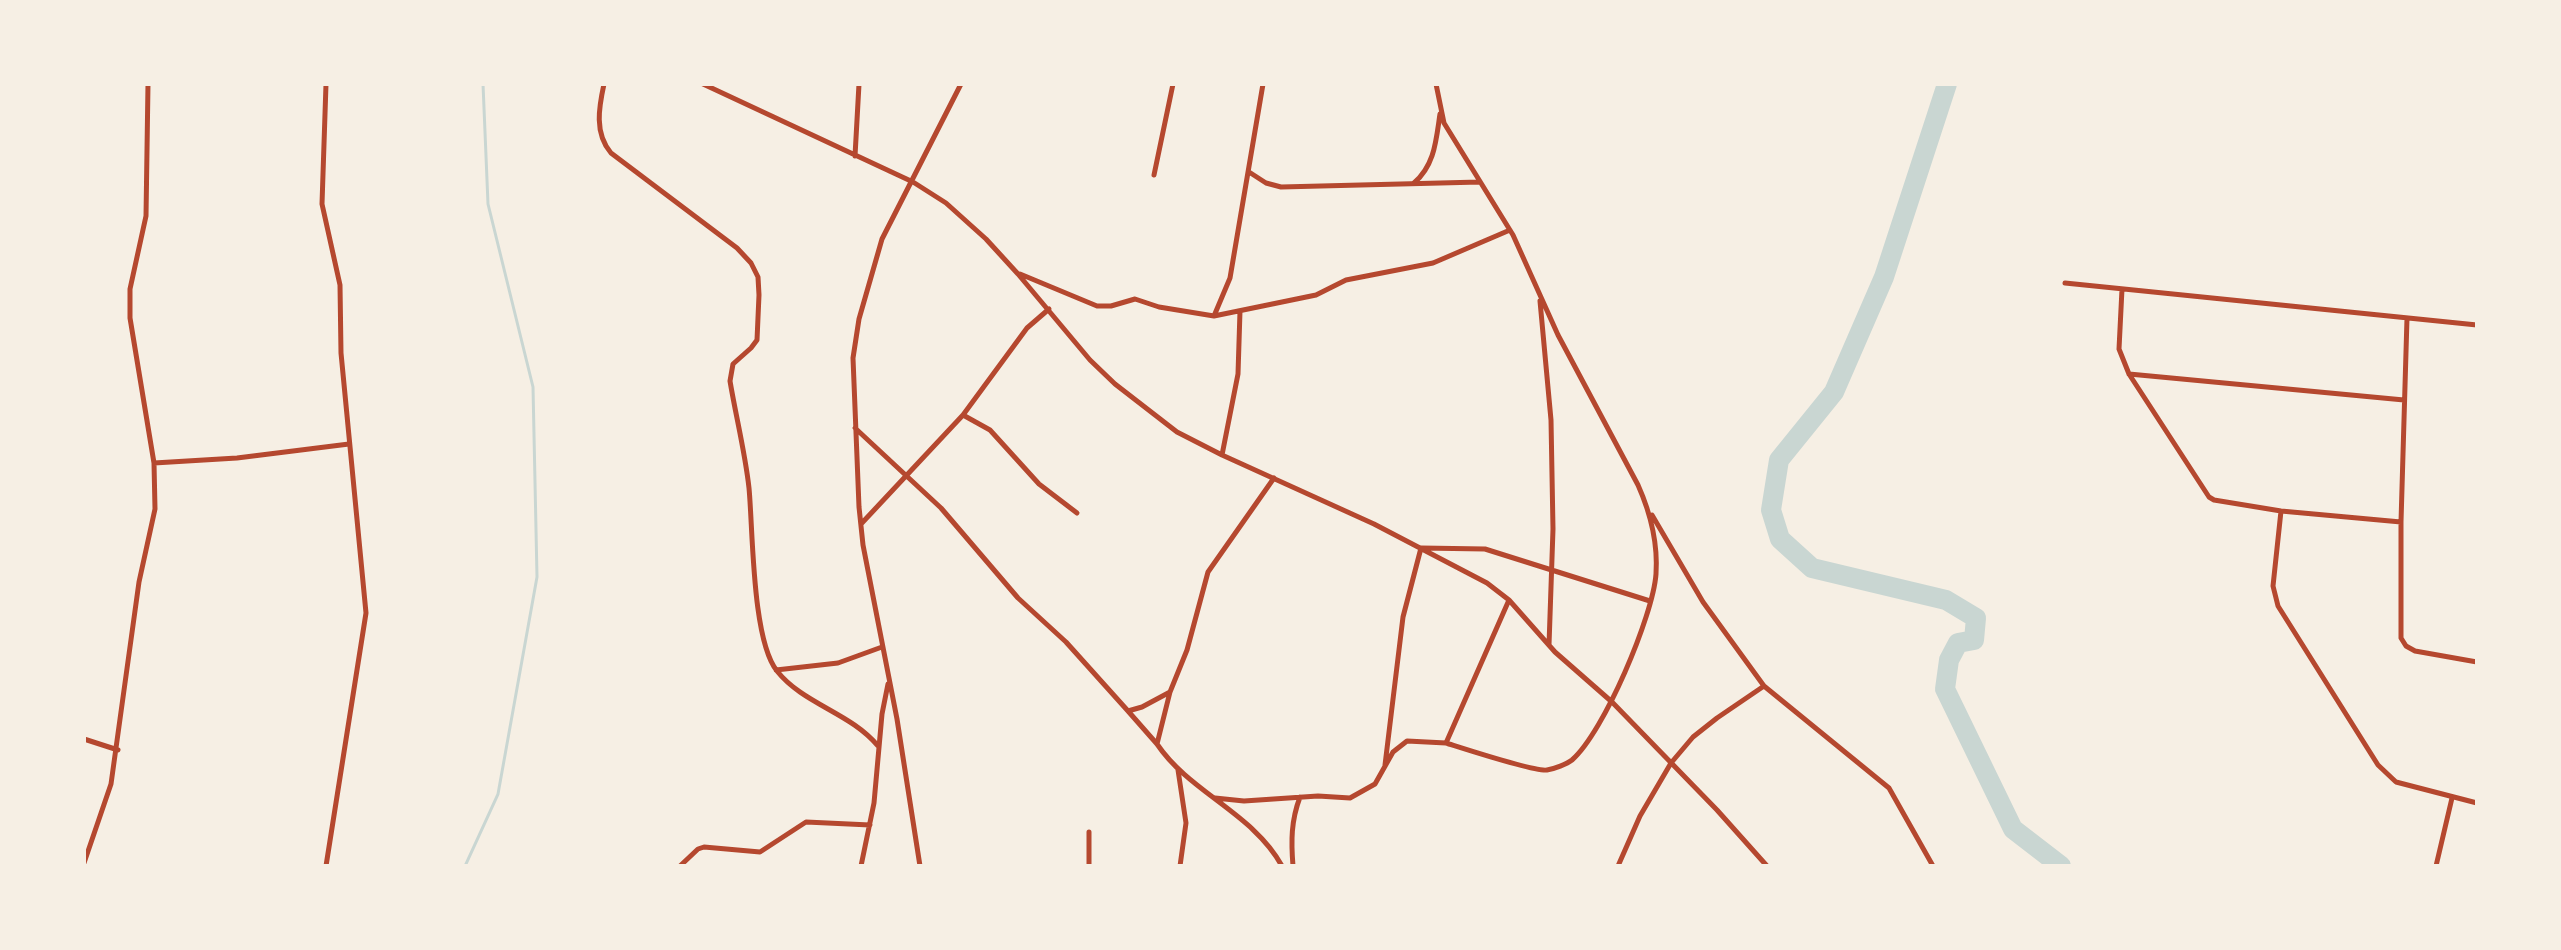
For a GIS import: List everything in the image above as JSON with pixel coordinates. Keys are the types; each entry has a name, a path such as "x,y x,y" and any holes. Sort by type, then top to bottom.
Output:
{"street":[{"path":"84,863 108,794 118,750 131,635 155,509 154,463 130,318 130,289 146,216 148,84"},
{"path":"326,84 322,204 340,285 342,353 366,613 326,866"},
{"path":"604,84 599,105 599,129 604,145 610,153 737,248 758,277 757,340 733,364 730,381 748,488 756,589 765,641 776,670 787,681 859,726 879,746"},
{"path":"703,84 913,182 967,220 1049,309 1090,360 1115,384 1177,432 1421,548 1478,578 1509,600 1549,645 1612,702 1767,866"},
{"path":"855,156 859,84"},
{"path":"920,866 861,524 853,358 859,319 882,240 961,84"},
{"path":"1154,176 1173,84"},
{"path":"1214,316 1230,278 1263,84"},
{"path":"1414,183 1425,173 1430,164 1440,114 1436,84"},
{"path":"1440,114 1510,230 1529,267 1540,296 1649,511 1702,602 1764,686 1889,788 1933,866"},
{"path":"1249,172 1281,188 1480,182"},
{"path":"1018,274 1097,306 1112,306 1135,299 1159,307 1214,316 1316,295 1346,280 1433,263 1510,230"},
{"path":"2065,284 2477,326"},
{"path":"2122,289 2119,349 2128,374 2209,497 2214,500 2281,511 2401,522"},
{"path":"1540,296 1551,420 1552,572 1549,645"},
{"path":"861,524 963,415 1027,328 1049,309"},
{"path":"1222,455 1238,374 1240,311"},
{"path":"2407,318 2401,522 2401,638 2406,646 2415,651 2477,662"},
{"path":"2128,374 2404,400"},
{"path":"963,415 990,430 1039,484 1077,513"},
{"path":"855,428 906,478 941,508 1018,598 1066,642 1178,770 1260,836 1282,866"},
{"path":"154,463 237,458 350,444"},
{"path":"1157,744 1170,692 1187,650 1208,572 1274,478"},
{"path":"1215,798 1244,801 1300,797 1350,798 1375,784 1393,752 1407,741 1446,743 1540,770 1547,770 1570,762 1583,748 1612,702 1650,601 1656,573 1649,511"},
{"path":"2281,511 2273,586 2278,606 2378,765 2397,782 2477,803"},
{"path":"1421,548 1485,549 1650,601"},
{"path":"1385,765 1403,617 1421,548"},
{"path":"1446,743 1509,600"},
{"path":"776,670 838,663 882,647"},
{"path":"861,866 870,825 889,679"},
{"path":"1618,866 1640,816 1671,763 1694,737 1717,718 1764,686"},
{"path":"1128,711 1142,707 1170,692"},
{"path":"84,740 118,750"},
{"path":"1178,770 1186,823 1180,866"},
{"path":"1293,866 1290,838 1293,816 1300,797"},
{"path":"2436,866 2452,798"},
{"path":"680,866 698,849 704,847 760,852 806,822 870,825"},
{"path":"1089,832 1089,866"}],"waterway":[{"path":"465,866 498,794 537,577 533,387 488,204 483,84"},
{"path":"1947,84 1884,277 1834,392 1779,460 1771,510 1780,539 1812,568 1946,600 1976,618 1974,640 1958,643 1949,660 1945,689 2013,829 2061,866"}]}
